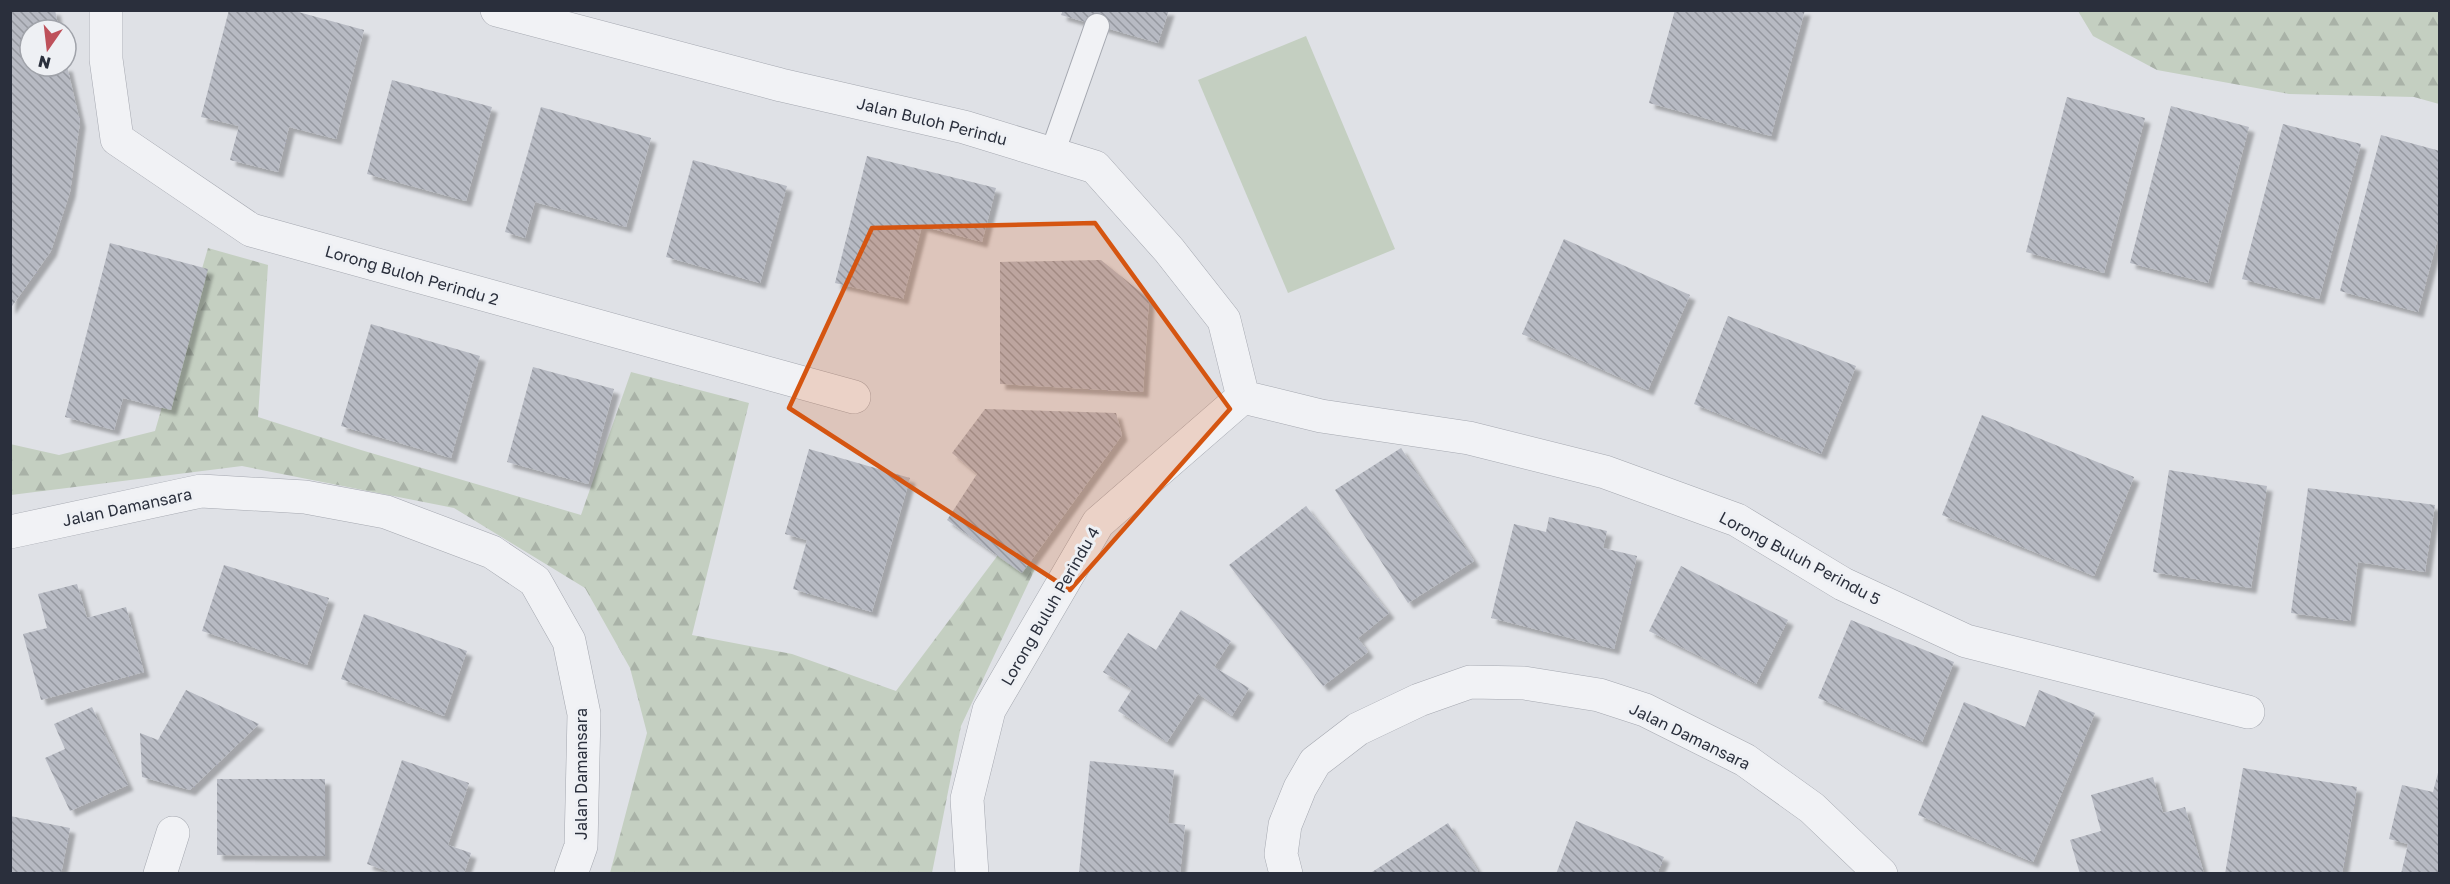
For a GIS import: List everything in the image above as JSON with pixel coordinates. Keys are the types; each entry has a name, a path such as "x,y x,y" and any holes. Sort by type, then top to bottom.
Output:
{"street":[{"name":"Lorong Buloh Perindu 2","path":"106,10 106,59 117,140 251,230 854,397"},
{"name":"Jalan Buloh Perindu","path":"497,10 781,85 964,127 1095,167 1176,259 1224,320 1243,397"},
{"name":"Lorong Buluh Perindu 5","path":"1243,397 1322,416 1469,438 1605,472 1737,520 1843,584 1966,641 2248,712"},
{"name":"Lorong Buluh Perindu 4","path":"972,873 967,799 989,710 1098,523 1243,397"},
{"name":"Jalan Damansara","path":"10,532 201,491 305,497 386,512 492,552 535,582 569,641 584,714 581,846 571,873"},
{"name":"Jalan Damansara","path":"1286,873 1281,854 1285,825 1300,788 1316,762 1358,729 1419,700 1470,682 1524,683 1599,695 1645,710 1754,767 1812,808 1881,873"},
{"path":"160,873 173,833"}],"lane":[{"path":"1052,154 1097,26"}],"highlighted area":[{"path":"1095,223 1230,409 1070,590 789,408 872,228"}],"green space":[{"path":"2078,11 2439,11 2439,104 2414,97 2289,94 2157,70 2093,36"},
{"path":"1306,36 1395,249 1288,293 1198,80"},
{"path":"208,248 268,265 258,417 581,515 631,372 749,403 692,635 792,654 896,691 1004,547 1035,569 961,726 932,873 610,873 647,733 630,668 585,588 454,508 242,466 11,495 10,444 59,455 155,431"}],"building":[{"path":"10,10 55,10 57,18 18,18 18,78 70,78 80,122 70,192 51,251 10,309"},
{"path":"229,10 291,10 364,30 336,139 289,127 278,172 230,160 239,126 201,117"},
{"path":"1063,10 1169,10 1158,43 1061,15"},
{"path":"1675,10 1805,10 1771,136 1649,103"},
{"path":"392,80 492,107 466,201 367,174"},
{"path":"2067,97 2145,118 2104,273 2026,252"},
{"path":"2171,106 2249,127 2208,283 2130,263"},
{"path":"541,107 651,138 626,227 535,202 525,238 505,232"},
{"path":"2283,124 2361,144 2319,299 2242,279"},
{"path":"2381,135 2440,151 2440,230 2418,312 2340,291"},
{"path":"867,156 996,188 982,242 922,226 903,299 835,283"},
{"path":"693,160 787,186 760,283 666,257"},
{"path":"1564,239 1690,295 1648,390 1522,334"},
{"path":"110,243 208,269 171,410 123,398 114,430 65,417"},
{"path":"1101,260 1149,299 1143,392 1000,384 1000,262"},
{"path":"1728,316 1856,366 1821,454 1694,404"},
{"path":"371,324 480,356 451,458 341,426"},
{"path":"533,367 614,389 588,484 507,462"},
{"path":"985,409 1116,413 1122,435 1022,573 947,520 977,474 952,453"},
{"path":"1982,415 2134,477 2094,576 1942,515"},
{"path":"1401,448 1474,561 1408,603 1335,490"},
{"path":"809,449 910,478 872,612 793,589 807,540 785,534"},
{"path":"2169,470 2267,486 2251,588 2153,572"},
{"path":"2308,488 2435,505 2425,572 2358,562 2350,621 2291,613"},
{"path":"1306,506 1389,613 1358,638 1368,652 1323,686 1229,565"},
{"path":"1549,517 1607,531 1603,548 1637,556 1614,649 1491,618 1514,524 1546,532"},
{"path":"224,565 329,598 307,665 202,631"},
{"path":"1681,566 1788,620 1756,684 1649,631"},
{"path":"77,584 87,618 126,607 144,672 41,700 23,634 47,628 38,594"},
{"path":"1181,610 1231,641 1214,667 1249,688 1232,716 1198,694 1167,742 1118,711 1132,689 1103,672 1128,633 1156,650"},
{"path":"364,614 467,651 444,716 341,679"},
{"path":"1851,620 1954,662 1922,742 1818,698"},
{"path":"186,690 259,724 190,790 142,777 140,733 158,740"},
{"path":"2039,690 2095,713 2033,862 1918,815 1964,702 2025,727"},
{"path":"92,707 128,785 70,811 45,758 65,749 54,724"},
{"path":"402,760 469,783 448,845 471,853 464,874 396,874 367,864"},
{"path":"1090,761 1174,770 1168,823 1185,825 1180,874 1079,873"},
{"path":"2243,768 2357,787 2342,874 2225,874"},
{"path":"2439,769 2440,874 2401,874 2408,844 2389,839 2402,785 2433,792"},
{"path":"2153,777 2163,813 2185,807 2204,874 2080,874 2070,840 2101,831 2091,795"},
{"path":"217,779 325,779 325,856 217,855"},
{"path":"10,816 70,828 61,874 10,874"},
{"path":"1576,821 1664,857 1657,874 1556,874"},
{"path":"1448,823 1478,871 1474,874 1373,874 1372,872"}]}
